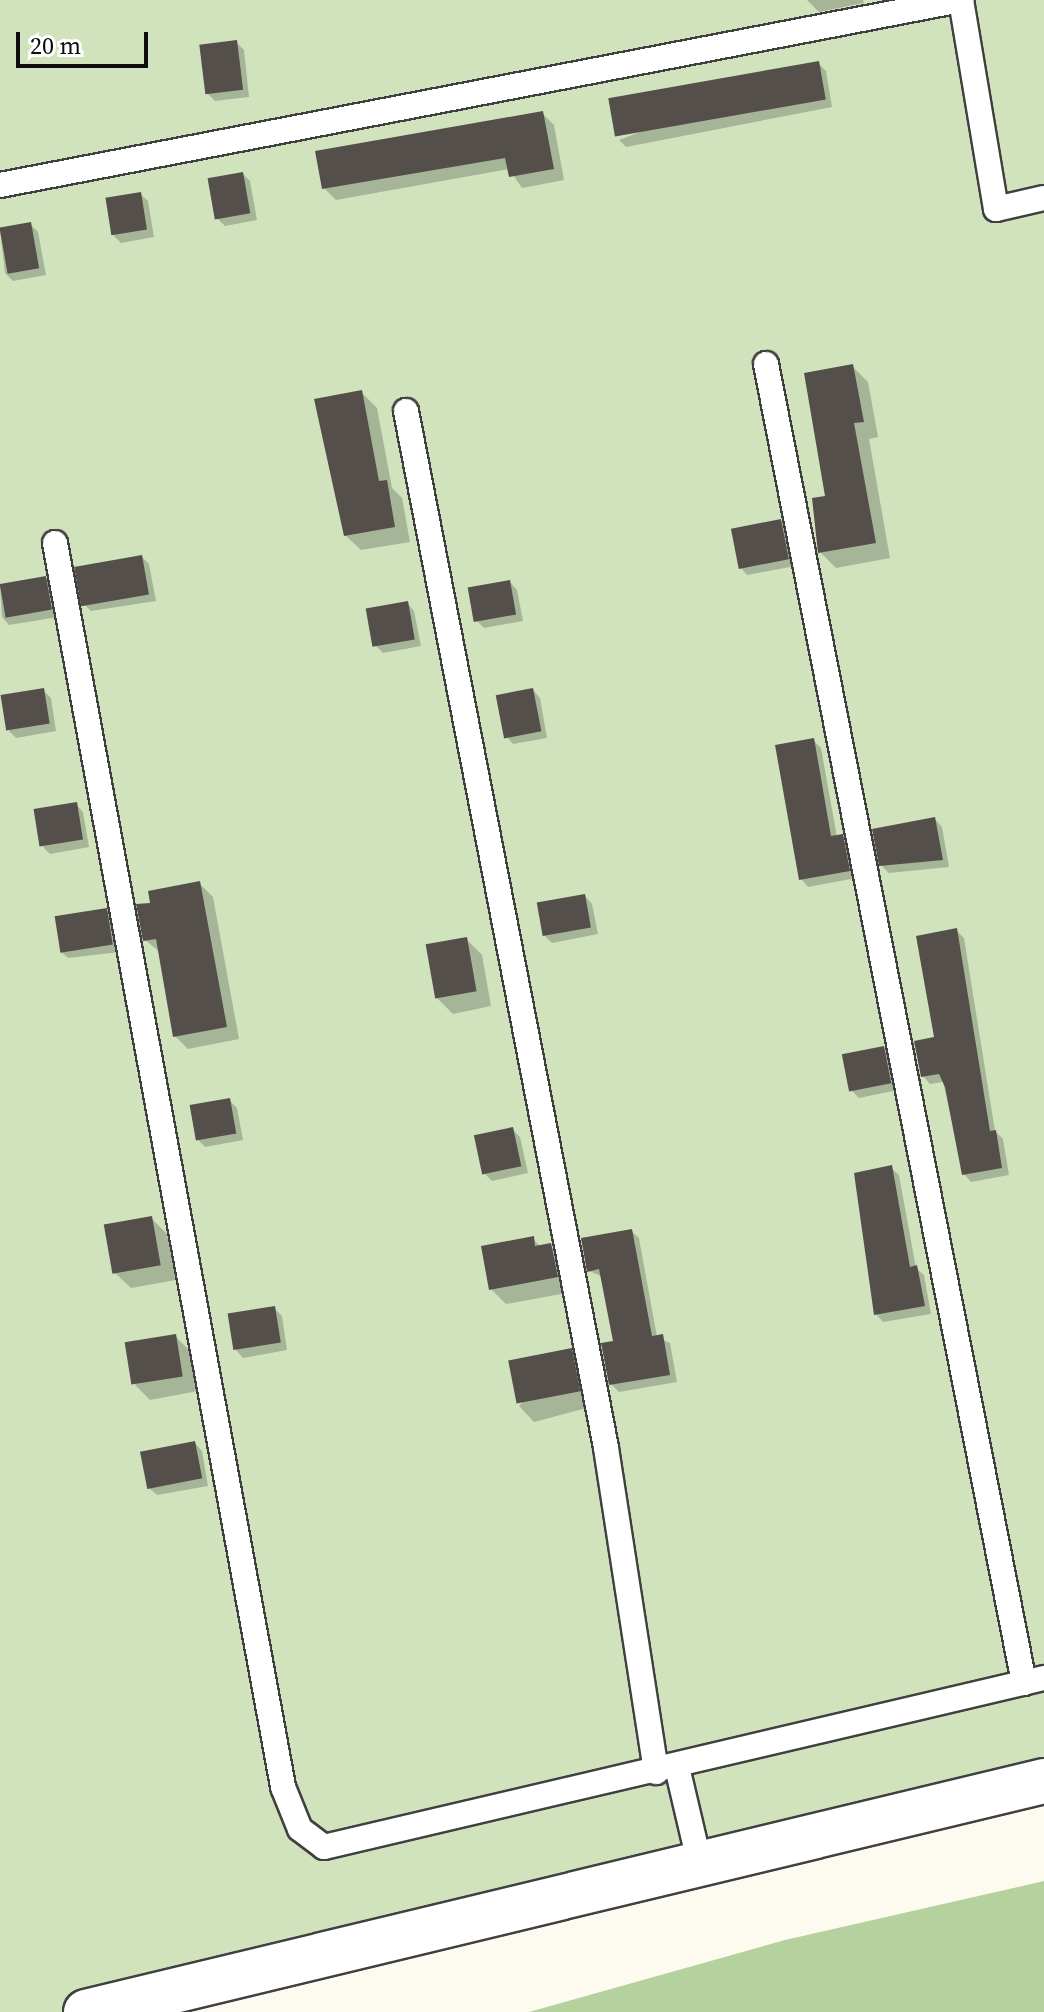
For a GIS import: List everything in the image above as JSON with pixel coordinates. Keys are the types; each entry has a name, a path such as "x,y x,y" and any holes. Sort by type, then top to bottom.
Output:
{"street":[{"path":"86,2012 1044,1781"}],"lane":[{"path":"0,185 961,0 996,209 1044,198"},
{"path":"55,543 280,1771 300,1829 324,1847 1034,1681 766,364"},
{"path":"406,411 667,1769 700,1865"}],"green space":[{"path":"0,0 1044,0 1044,1781 86,2012 0,2012"},
{"path":"1044,1881 1044,2012 529,2012 785,1940"}],"building":[{"path":"237,40 243,90 205,94 199,45"},
{"path":"819,61 826,99 615,137 608,98"},
{"path":"543,111 554,169 509,177 505,158 322,189 315,151"},
{"path":"243,172 250,213 215,220 208,178"},
{"path":"141,192 147,230 111,235 105,198"},
{"path":"31,222 39,268 8,274 0,227"},
{"path":"853,364 864,422 854,423 876,543 818,553 812,498 825,496 804,373"},
{"path":"362,390 379,481 387,480 395,527 344,536 314,399"},
{"path":"781,519 789,559 739,569 731,529"},
{"path":"142,555 149,594 81,606 74,567"},
{"path":"46,576 52,609 6,618 0,584"},
{"path":"510,580 516,614 474,622 468,587"},
{"path":"408,601 415,639 372,647 366,608"},
{"path":"44,688 50,724 6,730 1,695"},
{"path":"533,688 541,731 504,738 496,695"},
{"path":"814,738 831,836 843,834 850,871 799,880 775,745"},
{"path":"77,802 83,840 39,846 34,809"},
{"path":"935,817 943,860 879,866 872,829"},
{"path":"200,881 227,1027 173,1037 156,939 143,941 136,904 150,903 148,891"},
{"path":"585,894 591,927 543,936 537,903"},
{"path":"107,908 113,945 60,953 55,916"},
{"path":"957,928 990,1131 996,1130 1002,1168 962,1175 945,1087 939,1074 921,1077 914,1041 934,1037 916,936"},
{"path":"467,937 477,991 435,998 426,944"},
{"path":"884,1046 891,1083 849,1092 842,1054"},
{"path":"230,1098 236,1133 196,1141 190,1105"},
{"path":"513,1127 521,1166 482,1174 474,1135"},
{"path":"892,1165 910,1267 917,1265 925,1306 874,1315 854,1173"},
{"path":"152,1216 161,1265 112,1274 104,1225"},
{"path":"632,1229 652,1336 663,1334 670,1375 609,1385 601,1343 613,1341 599,1269 587,1272 581,1238"},
{"path":"534,1236 535,1246 551,1243 558,1277 489,1290 481,1246"},
{"path":"275,1306 281,1343 233,1350 228,1314"},
{"path":"176,1334 183,1376 131,1385 125,1342"},
{"path":"572,1348 580,1391 517,1404 508,1360"},
{"path":"195,1441 202,1478 147,1489 140,1452"}]}
